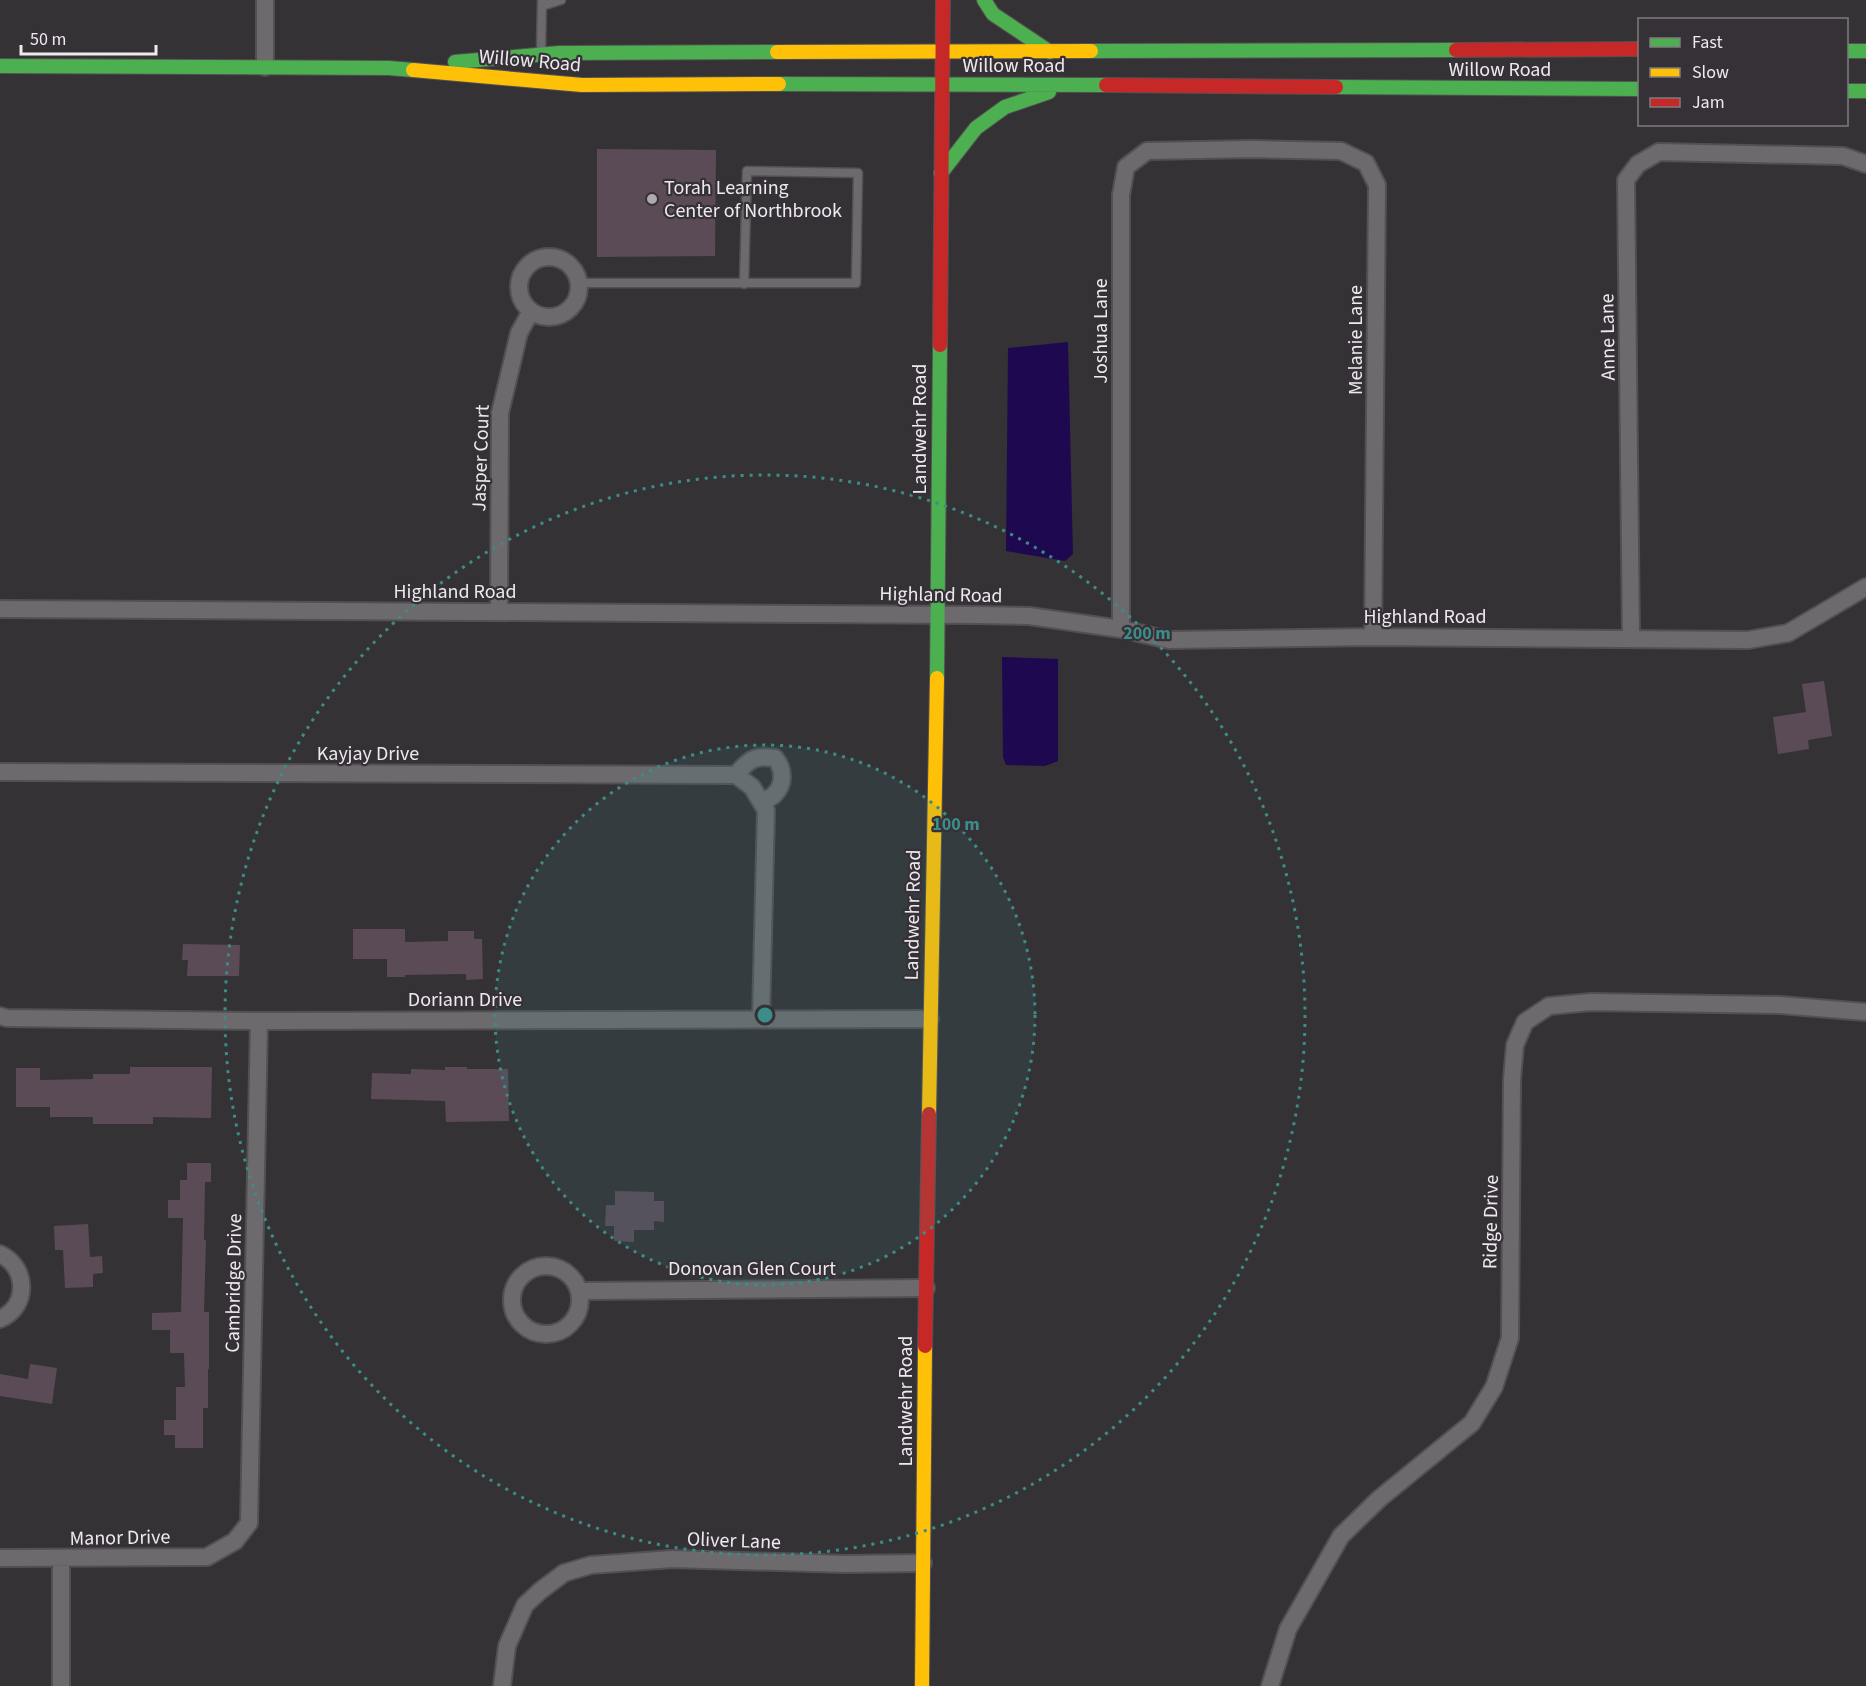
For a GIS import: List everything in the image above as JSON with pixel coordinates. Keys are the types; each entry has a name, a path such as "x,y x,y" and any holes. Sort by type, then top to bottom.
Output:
{"main road":[{"name":"Landwehr Road","path":"922,1686 930,1019 938,615 943,0"},
{"path":"984,0 993,14 1050,52"},
{"name":"Willow Road","path":"389,68 559,52 1638,49"},
{"path":"1848,51 1866,51"},
{"name":"Willow Road","path":"0,66 389,68 582,85 942,84 1638,89"},
{"path":"941,173 976,128 1005,107 1072,85"},
{"path":"1848,90 1866,91"}],"street":[{"path":"265,0 265,67"},
{"name":"Joshua Lane","path":"1121,628 1121,195 1126,167 1147,150 1252,149"},
{"name":"Melanie Lane","path":"1252,149 1341,151 1366,163 1377,185 1373,637"},
{"name":"Anne Lane","path":"1631,639 1626,180 1638,164 1659,152 1843,156 1866,165"},
{"path":"544,257 563,260 577,274 579,283 576,300 564,313 548,316 539,315 524,303 519,285 527,267 534,260 544,257"},
{"name":"Jasper Court","path":"499,612 500,413 519,333 531,310"},
{"name":"Highland Road","path":"0,609 1029,616 1121,628 1169,640 1373,637 1748,640 1788,633 1866,587"},
{"path":"761,802 774,795 780,786 783,776 775,758 754,758 746,763 736,775 752,787 761,802 766,810 761,1018"},
{"name":"Kayjay Drive","path":"0,772 736,775"},
{"name":"Ridge Drive","path":"1270,1686 1288,1629 1341,1536 1379,1499 1472,1423 1494,1387 1510,1338 1512,1079 1515,1045 1525,1022 1549,1006 1591,1002 1780,1005 1866,1012"},
{"name":"Doriann Drive","path":"0,1016 7,1018 260,1021 930,1019"},
{"name":"Cambridge Drive","path":"235,1541 249,1523 260,1021"},
{"path":"0,1254 17,1268 22,1286 20,1300 15,1309 0,1319"},
{"path":"539,1267 559,1268 575,1282 579,1291 578,1313 564,1329 553,1333 542,1334 532,1331 523,1325 512,1306 515,1285 521,1276 539,1267"},
{"name":"Donovan Glen Court","path":"579,1291 926,1288"},
{"name":"Manor Drive","path":"0,1558 207,1557 235,1541"},
{"path":"61,1558 62,1686"},
{"name":"Oliver Lane","path":"502,1686 507,1646 525,1605 564,1573 591,1566 672,1559 845,1564 923,1563"}],"lane":[{"path":"541,54 542,3 561,0"},
{"path":"579,283 744,284 856,283 858,173 747,171 744,284"}],"shaded area":[{"path":"1068,342 1073,554 1065,561 1006,551 1008,348"},
{"path":"1002,657 1058,659 1058,761 1045,766 1006,765 1003,757"}],"building":[{"path":"597,149 716,150 715,256 597,257"},
{"path":"1824,681 1832,736 1808,740 1809,749 1778,754 1773,717 1806,712 1802,684"},
{"path":"353,929 405,929 405,942 448,941 448,931 474,931 474,939 482,939 483,979 466,980 466,974 387,977 387,959 353,959"},
{"path":"183,944 240,945 239,976 187,976 188,960 182,960"},
{"path":"130,1067 212,1067 211,1118 153,1117 153,1124 93,1124 93,1117 50,1117 50,1107 16,1107 16,1068 40,1068 40,1080 93,1079 93,1074 130,1074"},
{"path":"445,1067 508,1069 509,1121 446,1122 445,1101 371,1099 372,1073 411,1074 411,1069 445,1070"},
{"path":"187,1163 211,1163 211,1182 205,1182 204,1312 209,1312 209,1369 208,1408 203,1408 203,1448 175,1448 175,1435 164,1435 164,1420 176,1420 176,1387 185,1387 184,1353 170,1353 170,1330 152,1330 152,1313 181,1312 183,1218 168,1218 168,1200 180,1200 180,1180 187,1180"},
{"path":"615,1191 654,1192 654,1201 664,1201 664,1222 654,1221 654,1230 634,1230 634,1242 614,1241 614,1226 605,1226 606,1205 615,1205"},
{"path":"88,1224 90,1257 102,1256 103,1273 93,1274 93,1287 65,1288 63,1250 55,1250 54,1226"},
{"path":"30,1364 57,1368 52,1404 0,1396 0,1374 28,1379"}],"traffic: fast":[{"path":"984,0 993,14 1050,52"},
{"path":"1091,51 1456,50"},
{"path":"1848,51 1866,51"},
{"path":"455,62 559,53 777,52"},
{"path":"0,66 413,70"},
{"path":"779,84 1106,85"},
{"path":"1336,87 1638,89"},
{"path":"1848,91 1866,91"},
{"path":"941,173 976,128 1005,107 1049,92"},
{"path":"937,678 940,345"}],"traffic: slow":[{"path":"777,52 1091,51"},
{"path":"413,70 582,85 779,84"},
{"path":"929,1114 937,678"},
{"path":"922,1686 925,1346"}],"traffic: jam":[{"path":"940,345 943,0"},
{"path":"1456,50 1638,49"},
{"path":"1106,85 1336,87"},
{"path":"925,1346 929,1114"}],"place":[{"name":"Torah Learning Center of Northbrook","path":"652,199"}]}
